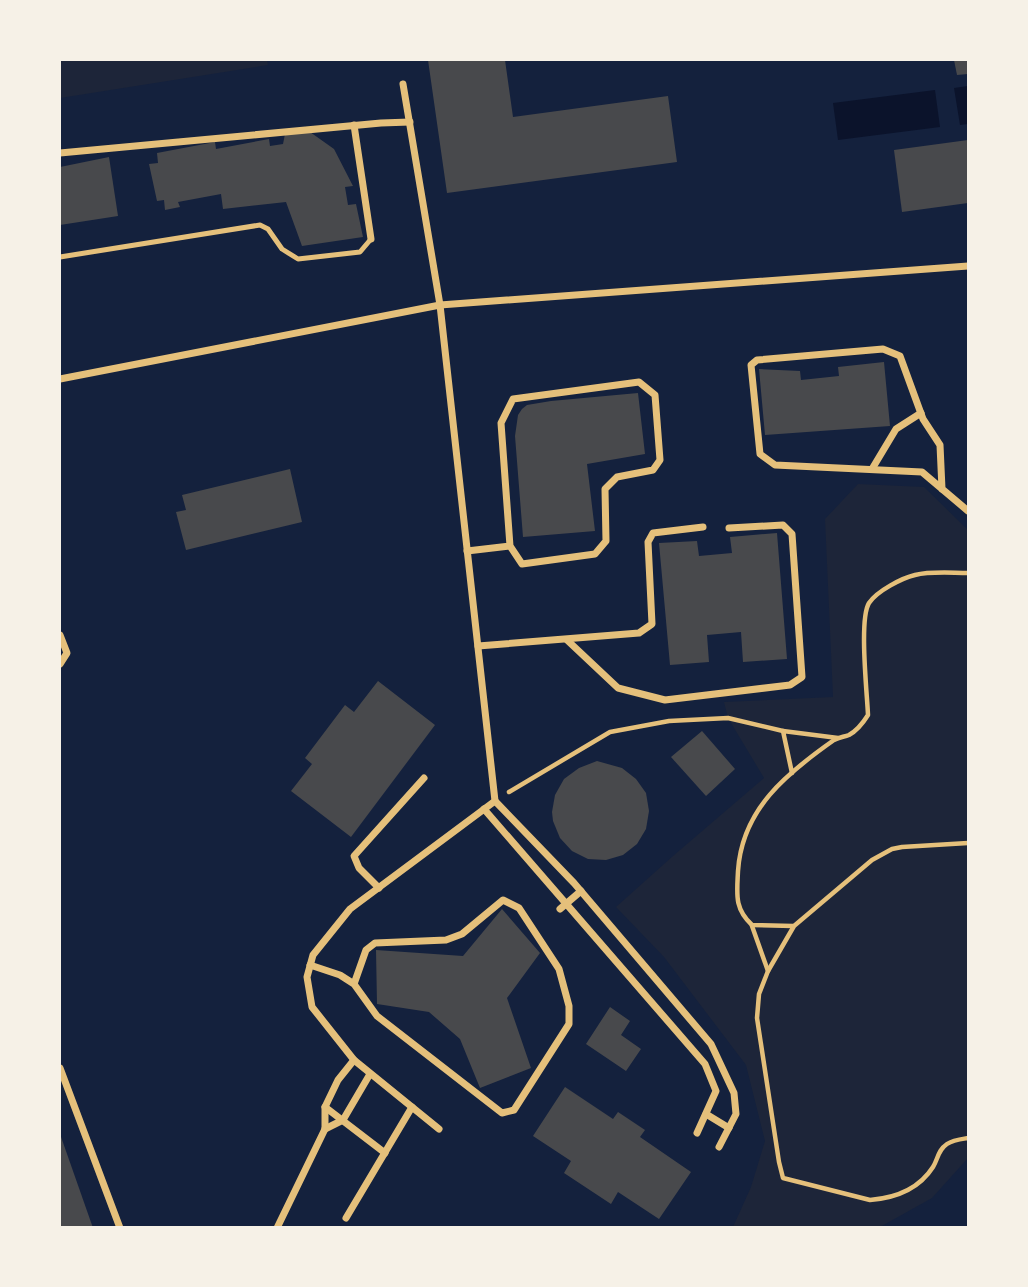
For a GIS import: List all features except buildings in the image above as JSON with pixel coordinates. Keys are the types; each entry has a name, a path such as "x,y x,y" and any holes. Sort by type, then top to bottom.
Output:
{"street":[{"path":"403,83 440,305 495,801 581,891 711,1044 734,1093 736,1114 719,1147"},
{"path":"60,153 410,122"},
{"path":"354,125 370,239"},
{"path":"60,379 440,305 968,266"},
{"path":"942,489 940,445 920,413 900,356 883,349 757,360 751,365 760,454 775,465 922,472 942,489 968,511"},
{"path":"639,382 655,395 660,460 653,470 617,477 605,489 606,541 595,554 522,564 510,546 500,423 513,398 639,382"},
{"path":"872,469 896,429 920,413"},
{"path":"567,640 618,688 665,699 790,685 802,677 792,534 783,525 729,528"},
{"path":"478,646 639,633 652,624 648,542 653,533 703,527"},
{"path":"467,551 510,546"},
{"path":"60,635 68,653 60,664"},
{"path":"379,888 359,868 354,856 424,778"},
{"path":"439,1129 354,1060 312,1007 307,978 313,955 350,909 495,801"},
{"path":"484,809 563,906 705,1064 716,1091 697,1133"},
{"path":"563,906 581,891"},
{"path":"310,965 340,975 354,984 377,1016 502,1113 514,1110 569,1024 569,1006 559,969 519,908 503,900 462,934 446,940 375,943 366,950 354,984"},
{"path":"277,1227 325,1129 325,1107 338,1080 354,1060"},
{"path":"60,1069 120,1227"},
{"path":"325,1129 343,1120 370,1074"},
{"path":"325,1107 385,1153"},
{"path":"346,1218 412,1107"},
{"path":"706,1114 729,1128"}],"lane":[{"path":"60,257 260,225 268,229 282,249 298,259 360,252 370,239"}],"path":[{"path":"495,801 610,732 669,720 728,718 783,731 838,738 848,736 856,731 868,715 864,620 870,602 885,589 916,574 968,573"},
{"path":"783,731 792,774"},
{"path":"768,971 752,925 742,916 737,904 742,847 752,818 776,787 838,738"},
{"path":"968,844 902,847 872,860 794,926 768,971 759,994 757,1018 783,1178 870,1199 884,1199 905,1191 926,1177 939,1152 947,1144 968,1138"},
{"path":"752,925 794,926"}],"shaded area":[{"path":"60,60 267,60 268,65 60,98"},
{"path":"968,86 968,124 960,125 954,88"},
{"path":"935,90 940,127 838,140 833,103"},
{"path":"858,484 924,487 968,530 968,1158 932,1198 880,1227 733,1227 751,1187 765,1141 746,1065 664,957 616,907 764,778 728,718 724,702 833,697 825,519"}]}
